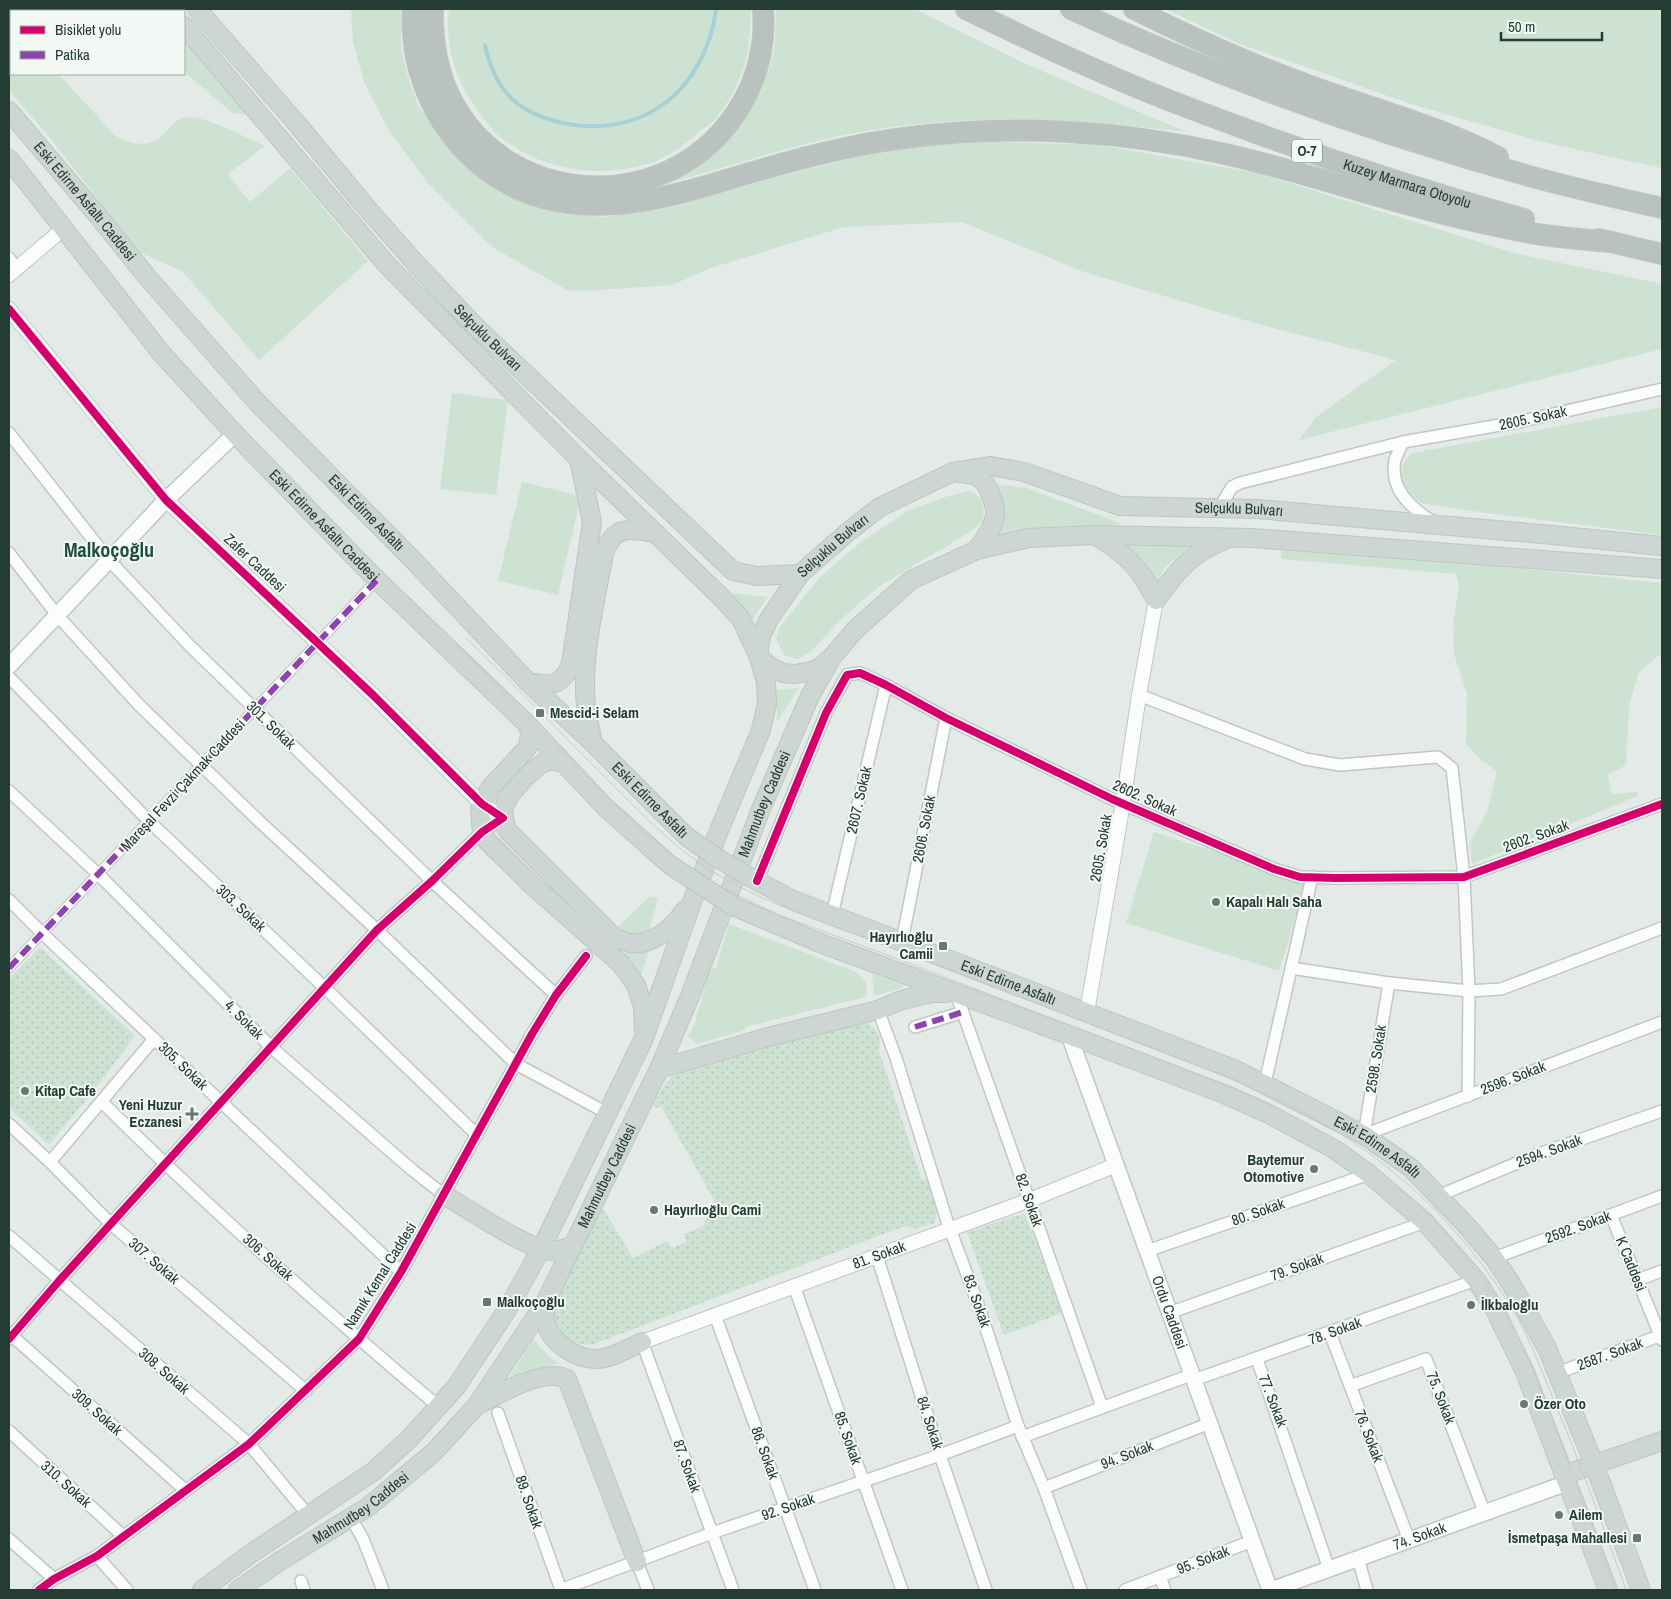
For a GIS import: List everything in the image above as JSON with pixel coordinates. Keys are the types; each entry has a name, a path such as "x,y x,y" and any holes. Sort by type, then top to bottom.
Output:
{"highway":[{"path":"414,9 414,46 420,73 429,100 457,142 479,164 501,180 542,198 574,205 606,206 635,203 693,189 812,155 864,144 964,132 1072,133 1132,138 1223,153 1292,170 1476,222 1543,235 1611,242"},
{"path":"433,9 434,41 444,83 453,103 466,123 498,154 518,167 540,177 591,187 622,185 668,172 685,162 728,124 747,96 757,72 764,26 763,9"},
{"name":"Kuzey Marmara Otoyolu","path":"966,9 1084,64 1204,114 1323,157 1470,204 1662,254"},
{"path":"1071,9 1133,37 1264,90 1350,120 1542,180 1662,208"},
{"path":"1134,9 1234,56 1305,84 1462,138 1542,180"}],"main road":[{"name":"Selçuklu Bulvarı","path":"197,9 298,125 366,207 418,266 475,326 733,571 757,576 800,574 849,531 880,507 953,472 991,466 1024,472 1120,506 1257,509 1662,546"},
{"name":"Selçuklu Bulvarı","path":"185,27 387,265 579,460 722,598 741,619 758,655"},
{"name":"Eski Edirne Asfaltı Caddesi","path":"9,111 148,278 280,426"},
{"name":"Eski Edirne Asfaltı Caddesi","path":"9,159 162,354 235,434 377,580 528,725 604,807 670,865"},
{"name":"Eski Edirne Asfaltı","path":"280,426 413,560 528,682 593,743 686,836 714,856 791,899 1234,1068 1364,1135 1411,1168 1494,1258 1510,1282 1547,1348 1596,1470 1641,1590"},
{"path":"9,666 166,500 235,434"},
{"path":"528,682 542,686 553,684 567,674 571,664 592,522 579,460"},
{"path":"953,472 971,474 982,480 991,495 996,514 990,530 977,550"},
{"path":"593,743 586,709 586,658 604,553 610,540 618,532 628,529 655,533"},
{"name":"Selçuklu Bulvarı","path":"832,657 856,628 911,580 977,550 1029,538 1094,535 1260,539 1662,569"},
{"path":"1094,535 1124,555 1140,572 1156,600 1182,567 1196,555 1228,538"},
{"path":"800,574 769,619 761,636 758,655 769,666 783,673 795,674 812,672 832,657"},
{"name":"Mahmutbey Caddesi","path":"202,1590 249,1555 374,1471 409,1439 456,1387 507,1310 541,1249 644,1038 718,833 761,730 766,704 766,689 758,655"},
{"name":"Mahmutbey Caddesi","path":"238,1590 280,1561 351,1518 394,1487 434,1452 477,1405 545,1303 659,1069 690,996 762,808 810,696 832,657"},
{"path":"528,725 530,734 528,748 490,788 482,804 480,810 482,832 488,842 506,860 621,964 636,985 643,1008 644,1038"},
{"path":"561,762 552,760 545,762 512,793 505,803 503,818 508,831 615,938 631,943 647,941 664,934 676,923 692,902"},
{"name":"Eski Edirne Asfaltı","path":"670,865 733,906 820,943 1069,1034 1267,1113 1334,1149 1370,1174 1425,1222 1476,1280 1494,1308 1524,1372 1608,1590"},
{"path":"659,1069 768,1038 878,1010 899,1001 933,992 956,993"},
{"name":"Ordu Caddesi","path":"1069,1034 1270,1590"},
{"path":"444,1195 518,1238 541,1249 560,1250 573,1245"},
{"path":"545,1303 546,1322 550,1333 577,1356 598,1359 642,1342"},
{"path":"477,1405 522,1384 552,1375 567,1379 637,1562"},
{"path":"1596,1470 1662,1441"},
{"path":"1566,1479 1662,1451"},
{"name":"74. Sokak","path":"1270,1590 1486,1514 1566,1479"}],"street":[{"path":"11,268 63,229"},
{"name":"Zafer Caddesi","path":"9,309 166,500 374,696 482,804 503,818"},
{"name":"2605. Sokak","path":"1219,508 1232,487 1240,483 1403,442 1522,421 1662,390"},
{"name":"301. Sokak","path":"9,434 109,560 189,645 432,881 556,995"},
{"path":"1403,442 1395,460 1395,475 1400,494 1414,510 1436,525"},
{"path":"9,553 57,615 139,705 260,822 378,930 516,1064 607,1113"},
{"name":"Mareşal Fevzi Çakmak Caddesi","path":"9,968 377,580"},
{"name":"2605. Sokak","path":"1087,1012 1156,600"},
{"name":"2602. Sokak","path":"751,878 826,713 847,675 860,673 946,718 1123,803 1274,869 1300,877 1464,877 1662,804"},
{"name":"303. Sokak","path":"9,677 148,821 477,1135"},
{"name":"2607. Sokak","path":"832,915 886,685"},
{"path":"1139,695 1305,759 1340,765 1438,757 1452,768 1464,877 1469,990 1468,1096"},
{"name":"2606. Sokak","path":"902,941 946,718"},
{"name":"4. Sokak","path":"9,791 98,874 271,1047 411,1169 444,1195"},
{"path":"10,1336 378,930 482,832 503,818"},
{"path":"1265,1083 1312,877"},
{"name":"305. Sokak","path":"9,900 42,934 220,1103 402,1272"},
{"path":"1291,968 1389,983 1469,990 1501,989 1662,928"},
{"name":"Namık Kemal Caddesi","path":"40,1590 54,1579 97,1556 249,1444 358,1339 402,1272 556,995 586,956"},
{"name":"2598. Sokak","path":"1364,1135 1389,983"},
{"name":"82. Sokak","path":"956,993 1102,1407"},
{"name":"83. Sokak","path":"878,1010 896,1058 950,1228 978,1304 1020,1432 1044,1488 1081,1590"},
{"path":"915,1027 963,1012"},
{"name":"2596. Sokak","path":"1364,1135 1662,1022"},
{"path":"50,1162 154,1039"},
{"name":"306. Sokak","path":"102,1102 165,1165 358,1339 439,1407"},
{"name":"2594. Sokak","path":"1438,1196 1536,1155 1662,1111"},
{"name":"307. Sokak","path":"9,1124 50,1162 111,1224 306,1391"},
{"name":"81. Sokak","path":"642,1342 1030,1200 1116,1165"},
{"name":"80. Sokak","path":"1147,1251 1370,1174"},
{"name":"2592. Sokak","path":"1494,1258 1662,1196"},
{"name":"K Caddesi","path":"1611,1215 1662,1337"},
{"name":"79. Sokak","path":"1169,1313 1425,1222"},
{"name":"308. Sokak","path":"9,1236 249,1444 308,1515"},
{"name":"84. Sokak","path":"877,1256 940,1455 986,1590"},
{"path":"1638,1280 1662,1271"},
{"name":"78. Sokak","path":"1192,1377 1256,1359 1476,1280"},
{"name":"85. Sokak","path":"794,1286 902,1590"},
{"name":"86. Sokak","path":"715,1315 815,1590"},
{"name":"76. Sokak","path":"1330,1333 1409,1540"},
{"name":"309. Sokak","path":"10,1336 185,1490"},
{"name":"2587. Sokak","path":"1557,1374 1662,1337"},
{"name":"87. Sokak","path":"642,1342 733,1590"},
{"name":"77. Sokak","path":"1256,1359 1333,1568"},
{"name":"75. Sokak","path":"1350,1386 1426,1359 1486,1514"},
{"name":"92. Sokak","path":"560,1590 712,1533 940,1455 1102,1407 1192,1377"},
{"name":"89. Sokak","path":"498,1413 560,1590"},
{"name":"94. Sokak","path":"1044,1488 1210,1423"},
{"name":"310. Sokak","path":"9,1432 124,1536"},
{"path":"351,1518 363,1539 383,1590"},
{"path":"9,1539 54,1579"},
{"name":"95. Sokak","path":"1125,1590 1252,1541"},
{"path":"97,1556 126,1590"},
{"path":"1358,1558 1366,1590"},
{"path":"637,1562 648,1590"},
{"path":"1160,1577 1165,1590"}],"green space":[{"path":"351,9 401,9 401,47 407,74 418,105 446,143 481,177 514,197 539,208 564,214 603,217 667,208 788,174 882,151 971,141 1100,145 1257,173 1518,254 1662,284 1662,349 1299,440 1316,417 1396,360 1258,324 1084,272 962,222 844,227 711,268 672,285 584,291 567,290 492,247 426,181 388,129 364,82 353,42"},
{"path":"449,9 751,9 750,35 744,69 730,99 714,120 682,146 657,161 631,168 592,171 572,169 534,158 517,149 492,129 465,91 455,69 448,34"},
{"path":"776,9 915,9 1030,66 1187,132 1063,121 1021,120 979,120 896,126 831,138 669,183 694,169 716,151 748,111 761,91 770,65 775,42"},
{"path":"1165,9 1662,9 1662,168 1542,142 1411,104 1240,44"},
{"path":"9,22 10,75 60,75 116,136 131,142 141,144 156,140 179,119 190,117 218,125 265,146 228,174 250,202 290,168 368,261 259,360 183,272 139,252 50,138 9,90"},
{"path":"185,42 247,115 232,113 185,72"},
{"path":"452,393 508,400 496,495 440,489"},
{"path":"1662,407 1662,535 1421,503 1407,492 1400,475 1404,462 1412,453"},
{"path":"522,482 581,496 558,595 498,581"},
{"path":"993,484 1027,488 1123,524 1031,531 995,540 1004,520 1001,500"},
{"path":"970,491 981,500 984,511 983,521 969,532 879,587 807,653 797,659 784,655 776,639 780,627 821,576 861,542 909,510 945,497"},
{"path":"1123,545 1191,546 1165,567 1154,588"},
{"path":"1282,551 1360,555 1662,583 1662,653 1639,672 1629,706 1626,765 1608,775 1612,794 1637,792 1638,796 1472,864 1470,843 1487,812 1497,771 1479,758 1466,744 1467,694 1454,654 1453,626 1459,586 1456,574 1281,559"},
{"path":"728,593 768,597 752,620"},
{"path":"799,688 777,722 776,690"},
{"path":"1154,832 1307,881 1279,971 1126,923"},
{"path":"650,896 658,899 648,934 632,938 616,929"},
{"path":"729,924 854,971 865,981 867,995 745,1027 745,1030 696,1044 688,1036 696,1020 709,969 716,968"},
{"path":"40,947 135,1036 88,1098 49,1145 9,1108 9,979"},
{"path":"649,949 640,979 623,953"},
{"path":"872,974 903,985 901,988 874,996"},
{"path":"858,1020 873,1027 880,1039 879,1051 922,1180 927,1179 935,1201 937,1212 934,1223 915,1229 905,1226 594,1344 584,1345 569,1339 558,1326 555,1319 553,1301 601,1205 633,1258 667,1241 673,1248 687,1241 684,1234 703,1226 714,1200 661,1106 656,1108 653,1105 665,1084 676,1071"},
{"path":"1025,1213 1062,1313 1004,1335 967,1232"},
{"path":"533,1339 547,1355 558,1363 521,1372 508,1380"}],"waterway":[{"path":"485,45 498,81 512,99 523,108 541,116 576,125 591,126 622,123 651,112 665,103 685,84 706,49 716,9"}],"tram line":[{"path":"467,639 650,822 690,857 720,876 760,897 802,914 976,979 1214,1072 1275,1098 1359,1146 1406,1182 1468,1246 1503,1294 1518,1319 1537,1358 1573,1446 1626,1590"},
{"path":"457,645 637,826 673,857 712,883 779,915 1227,1086 1312,1126"},
{"path":"1377,1169 1416,1202 1451,1239 1482,1279 1510,1322 1542,1392 1615,1590"}],"marked path":[{"path":"9,968 377,580"},
{"path":"915,1027 963,1012"}],"cycle path":[{"path":"9,309 166,500 374,696 482,804 503,818 482,832 432,881 377,930 59,1281 9,1339"},
{"path":"757,881 826,713 847,675 860,673 946,718 1112,799 1274,869 1300,877 1464,877 1662,804"},
{"path":"39,1590 54,1579 97,1556 249,1444 359,1339 401,1272 532,1034 556,995 586,956"}],"place":[{"name":"Mescid-i Selam","path":"540,713"},
{"name":"Kapalı Halı Saha","path":"1216,902"},
{"name":"Hayırlıoğlu Camii","path":"943,946"},
{"name":"Kitap Cafe","path":"25,1091"},
{"name":"Yeni Huzur Eczanesi","path":"192,1114"},
{"name":"Baytemur Otomotive","path":"1314,1169"},
{"name":"Hayırlıoğlu Cami","path":"654,1210"},
{"name":"Malkoçoğlu","path":"487,1302"},
{"name":"İlkbaloğlu","path":"1471,1305"},
{"name":"Özer Oto","path":"1524,1404"},
{"name":"Ailem","path":"1559,1515"},
{"name":"İsmetpaşa Mahallesi","path":"1637,1538"}],"district":[{"name":"Malkoçoğlu","path":"109,550"}]}
